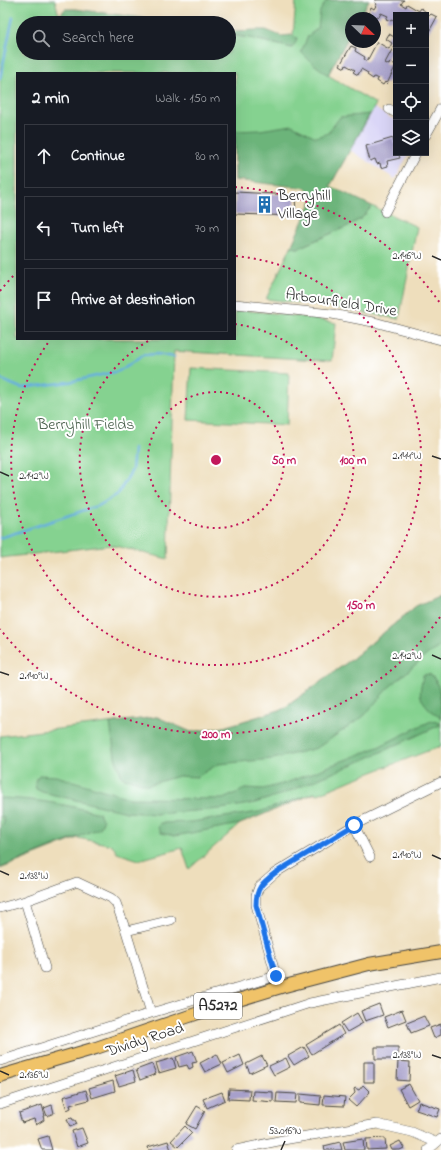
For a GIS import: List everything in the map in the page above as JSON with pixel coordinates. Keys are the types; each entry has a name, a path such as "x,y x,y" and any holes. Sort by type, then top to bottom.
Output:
{"main road":[{"name":"Dividy Road","path":"0,1076 96,1048 222,1005 278,982 369,964 441,952"}],"street":[{"path":"429,129 441,108"},
{"path":"385,212 414,156"},
{"name":"Arbourfield Drive","path":"236,304 332,314 384,324 441,340"},
{"path":"278,982 256,905 256,895 259,887 265,880 275,873 354,825 441,782"},
{"path":"354,825 370,857"},
{"path":"0,908 25,901 77,882 111,898 116,904 126,931 151,1013"},
{"path":"25,901 45,968"},
{"path":"126,931 171,920"},
{"name":"Dividy Road","path":"0,1104 310,1003 441,977"},
{"name":"Dividy Road","path":"0,1061 151,1013 278,982"},
{"path":"236,1150 282,1140 377,1124 438,1140 428,1150"}],"shaded area":[{"path":"373,107 393,119 393,156 407,156 395,179 350,150"}],"green space":[{"name":"Berryhill Fields","path":"0,0 55,0 59,16 16,16 16,60 236,60 236,36 292,48 296,0 369,0 362,12 345,12 345,43 328,75 376,104 330,186 236,180 236,72 16,72 16,340 236,340 236,310 311,318 336,323 332,361 174,351 168,559 111,545 0,558"},
{"path":"327,0 369,0 362,12 345,12 345,43 328,75 301,52 308,36 318,28 320,11"},
{"path":"65,9 76,9 127,16 59,16"},
{"path":"266,30 281,36 292,35 297,38 292,48 236,36 236,31"},
{"path":"370,114 330,186 372,206 362,218 348,226 298,248 291,247 313,198 306,188 236,180 236,131 260,130 292,125 316,137 328,133 340,117"},
{"path":"372,206 417,227 399,319 326,306 266,299 291,247 298,248 348,226 362,218"},
{"path":"191,368 289,373 287,425 188,420"},
{"path":"441,595 441,746 316,795 315,793 240,824 189,869 182,848 139,860 117,853 112,845 78,838 0,869 0,736 157,717 191,732 224,727 283,709 352,659 416,606"},
{"path":"441,595 441,646 428,654 387,689 364,716 317,748 273,759 218,764 197,777 178,776 148,785 122,777 115,757 110,723 157,717 191,732 224,727 283,709 352,659 416,606"},
{"path":"429,674 436,681 440,693 441,718 424,703 420,695 423,675"},
{"path":"431,721 438,722 440,725 368,758 283,794 255,803 221,809 156,814 126,812 42,792 36,789 35,781 39,775 56,776 130,798 223,799 247,788 263,789 286,783 378,747"},
{"path":"315,793 240,824 175,836 161,833 158,827 160,823 191,822 259,812"},
{"path":"0,798 50,802 74,807 99,813 103,821 100,828 0,868 0,828 4,823 3,817 0,816"}],"building":[{"path":"376,0 404,0 401,4 406,7 407,4 419,11 421,8 426,12 393,12 393,20 391,21 386,19 388,16 381,12 369,12 371,7 374,9 377,4 375,3"},
{"path":"431,14 437,17 429,32 429,16"},
{"path":"389,34 393,36 393,48 385,63 389,65 390,62 393,64 393,71 387,84 385,82 383,85 377,81 378,79 374,77 373,79 367,75 368,73 361,69 358,75 353,72 355,70 346,65 345,68 340,65 350,48 356,48 355,51 365,57 364,59 367,61 374,48 381,48 381,44 389,49 392,43 386,39"},
{"path":"393,138 393,156 399,156 400,158 387,161 388,166 381,168 380,163 377,164 375,159 370,161 366,146"},
{"name":"Berryhill Village","path":"236,192 295,195 296,216 236,214"},
{"path":"379,1004 383,1015 365,1021 361,1011"},
{"path":"402,1010 406,1020 388,1027 384,1017"},
{"path":"357,1013 363,1023 347,1032 341,1023"},
{"path":"424,1016 429,1026 411,1033 407,1023"},
{"path":"441,1024 441,1035 434,1038 430,1028"},
{"path":"339,1025 344,1034 312,1054 306,1045"},
{"path":"304,1047 309,1056 294,1065 288,1056"},
{"path":"375,1047 398,1047 398,1059 375,1059"},
{"path":"193,1051 197,1062 192,1063 193,1067 189,1069 187,1065 179,1067 176,1057"},
{"path":"217,1054 222,1064 205,1072 200,1063"},
{"path":"240,1055 244,1065 228,1073 223,1063"},
{"path":"262,1056 267,1065 250,1073 246,1064"},
{"path":"173,1058 176,1068 159,1073 156,1063"},
{"path":"286,1058 290,1067 274,1075 269,1066"},
{"path":"398,1061 410,1062 409,1081 397,1080"},
{"path":"364,1062 374,1062 374,1082 364,1082"},
{"path":"152,1064 156,1074 140,1080 136,1070"},
{"path":"133,1070 136,1081 119,1086 115,1076"},
{"path":"113,1081 115,1091 92,1098 89,1088"},
{"path":"409,1084 418,1100 408,1106 399,1089"},
{"path":"363,1085 370,1092 356,1107 348,1100 355,1093 355,1088 359,1090"},
{"path":"229,1089 250,1090 249,1100 228,1099"},
{"path":"86,1090 89,1100 70,1105 71,1108 67,1110 63,1097"},
{"path":"253,1091 273,1092 273,1102 252,1100"},
{"path":"222,1092 225,1100 207,1108 203,1099"},
{"path":"277,1093 297,1094 296,1103 276,1102"},
{"path":"300,1094 321,1096 320,1105 300,1103"},
{"path":"324,1095 345,1097 344,1106 323,1105"},
{"path":"419,1102 440,1109 437,1117 416,1110"},
{"path":"42,1105 45,1116 43,1116 44,1120 36,1125 34,1119 22,1123 19,1113"},
{"path":"52,1105 54,1113 47,1116 44,1108"},
{"path":"197,1106 205,1111 195,1129 186,1124"},
{"path":"72,1118 77,1124 70,1127 67,1119"},
{"path":"185,1126 192,1133 178,1147 171,1141"},
{"path":"82,1128 88,1143 77,1147 72,1131"},
{"path":"48,1136 52,1150 42,1150 38,1139"},
{"path":"385,1138 386,1149 367,1150 366,1139"},
{"path":"363,1139 364,1150 345,1150 343,1142"},
{"path":"168,1141 171,1150 149,1150 148,1147"},
{"path":"400,1141 404,1148 400,1150 392,1150 390,1146"},
{"path":"340,1142 342,1150 325,1150 324,1146"}],"waterway":[{"path":"0,79 13,17"},
{"path":"0,378 21,388 69,382 119,371 143,355 157,354 174,357"},
{"path":"0,538 100,505 118,494 132,470 134,449"}],"place":[{"name":"Berryhill Village","path":"265,205"}],"route":[{"path":"276,976 256,905 256,895 259,887 265,880 275,873 354,825"}]}
